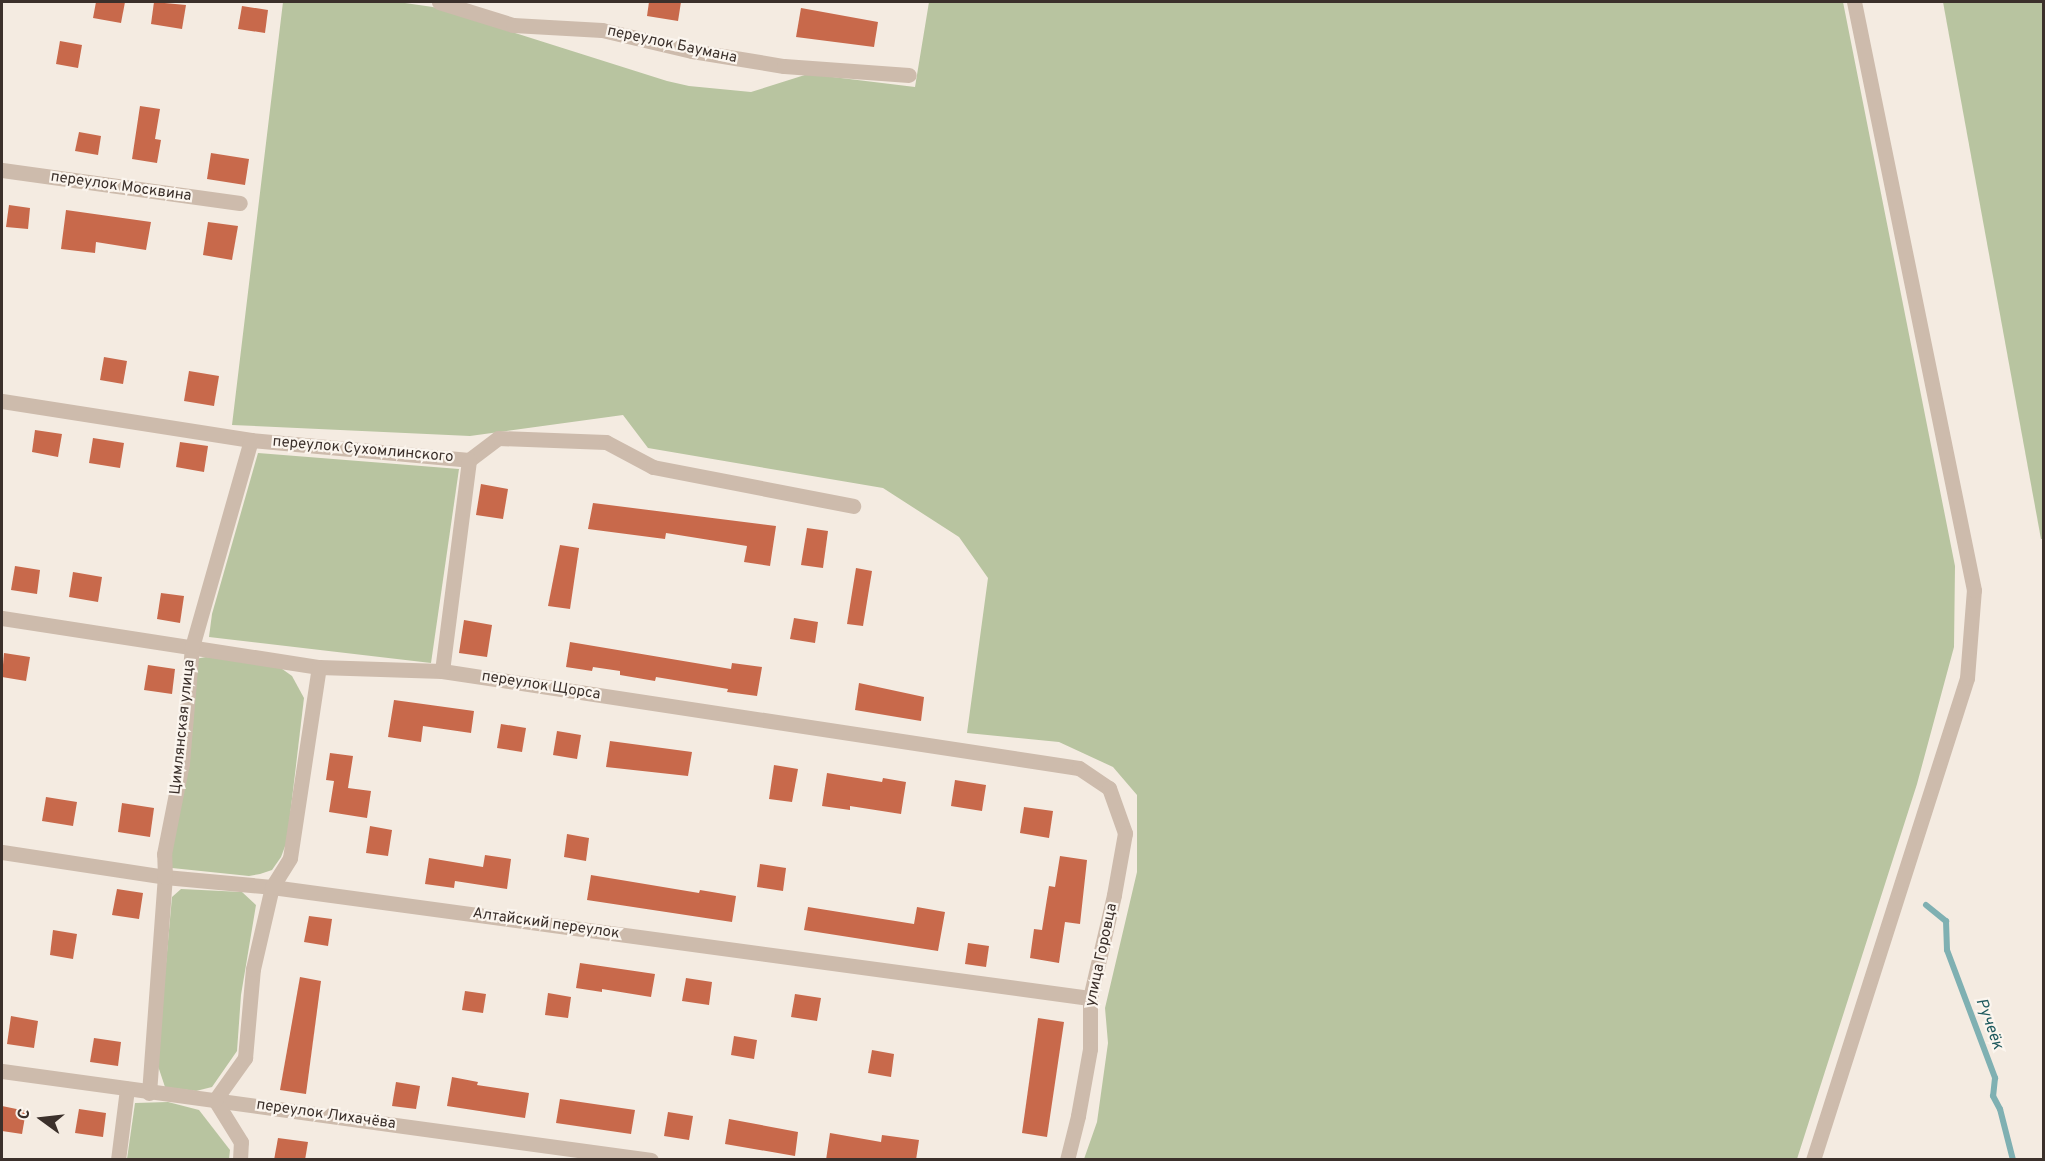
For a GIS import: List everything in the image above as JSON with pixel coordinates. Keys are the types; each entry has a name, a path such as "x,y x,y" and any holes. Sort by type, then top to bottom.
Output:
{"street":[{"name":"переулок Баумана","path":"439,2 513,26 602,30 692,51 784,66 909,75"},
{"path":"1813,1160 1967,678 1974,590 1854,2"},
{"name":"переулок Москвина","path":"2,170 240,203"},
{"name":"переулок Сухомлинского","path":"2,401 251,440 469,460 498,438 606,442 653,467 853,506"},
{"name":"Цимлянская улица","path":"149,1093 165,877 164,854 182,763 192,647 251,440"},
{"path":"442,671 469,460"},
{"name":"переулок Щорса","path":"2,618 319,668 442,671 1079,768"},
{"path":"240,1160 241,1142 215,1100 245,1058 253,969 272,886 290,858 319,668"},
{"name":"улица Горовца","path":"1066,1160 1078,1116 1090,1049 1090,998 1114,895 1125,833 1109,788 1079,768"},
{"name":"Алтайский переулок","path":"2,852 165,877 272,886 1090,998"},
{"name":"переулок Лихачёва","path":"2,1071 149,1093 651,1160"},
{"path":"118,1160 127,1089"}],"green space":[{"path":"283,2 398,2 433,7 667,81 689,86 751,92 808,74 915,87 929,2 1843,2 1955,566 1954,647 1917,784 1797,1159 1084,1159 1097,1122 1108,1043 1105,1008 1137,872 1137,795 1113,767 1059,742 967,733 988,578 959,537 883,488 648,448 623,415 470,436 232,425"},
{"path":"1943,2 2043,2 2044,539 2041,539"},
{"path":"258,453 459,469 431,663 209,637 212,614"},
{"path":"206,657 278,666 292,676 304,698 287,841 281,857 272,870 260,874 249,876 172,868 168,852 195,659"},
{"path":"181,889 242,892 256,905 241,995 237,1051 212,1087 196,1091 165,1087 157,1063 172,897"},
{"path":"168,1102 199,1110 230,1150 229,1159 127,1159 135,1103"}],"building":[{"path":"96,2 125,2 121,23 93,18"},
{"path":"154,2 186,5 182,29 151,24"},
{"path":"649,2 681,2 678,21 647,16"},
{"path":"242,6 268,10 265,33 238,29"},
{"path":"801,8 878,22 874,47 796,37"},
{"path":"60,41 82,45 78,68 56,64"},
{"path":"140,106 160,109 155,139 161,140 157,163 132,159"},
{"path":"79,132 101,136 98,155 75,151"},
{"path":"211,153 249,159 245,185 207,179"},
{"path":"9,205 30,208 28,229 6,227"},
{"path":"66,210 151,222 146,250 96,242 95,253 61,249"},
{"path":"208,222 238,226 232,260 203,255"},
{"path":"104,357 127,361 123,384 100,380"},
{"path":"189,371 219,376 214,406 184,401"},
{"path":"35,430 62,434 58,457 32,452"},
{"path":"93,438 124,443 120,468 89,463"},
{"path":"180,442 208,446 204,472 176,467"},
{"path":"481,484 508,489 503,519 476,515"},
{"path":"593,503 776,526 770,566 744,562 747,546 666,533 665,539 588,529"},
{"path":"807,528 828,531 823,568 801,565"},
{"path":"560,545 579,548 570,609 548,606"},
{"path":"15,566 40,570 37,594 11,590"},
{"path":"856,568 872,571 863,626 847,624"},
{"path":"73,572 102,577 98,602 69,597"},
{"path":"161,593 184,596 180,623 157,619"},
{"path":"794,618 818,622 815,643 790,639"},
{"path":"464,620 492,625 487,657 459,653"},
{"path":"570,642 731,669 732,663 762,667 757,696 656,677 655,681 620,675 620,671 593,667 592,671 566,667"},
{"path":"4,653 30,657 26,681 2,677"},
{"path":"148,665 175,669 172,694 144,690"},
{"path":"859,683 924,697 921,721 855,710"},
{"path":"394,700 474,711 471,733 423,726 421,742 388,737"},
{"path":"501,724 526,728 522,752 497,748"},
{"path":"557,731 581,735 577,759 553,755"},
{"path":"610,741 692,752 688,776 606,767"},
{"path":"330,753 353,756 348,788 371,791 367,818 329,812 334,781 326,780"},
{"path":"774,765 798,769 792,802 769,799"},
{"path":"827,773 882,782 883,778 906,782 901,814 850,806 850,810 822,806"},
{"path":"955,780 986,785 982,811 951,806"},
{"path":"46,797 77,802 73,826 42,821"},
{"path":"122,803 154,808 150,837 118,832"},
{"path":"1024,807 1053,811 1049,838 1020,833"},
{"path":"370,826 392,830 388,856 366,853"},
{"path":"567,834 589,838 586,861 564,857"},
{"path":"485,855 511,859 507,889 455,881 454,888 425,884 429,858 483,867"},
{"path":"1060,856 1087,860 1080,924 1065,922 1059,963 1030,958 1034,929 1042,930 1049,886 1055,887"},
{"path":"760,864 786,868 783,891 757,887"},
{"path":"591,875 699,893 700,890 736,896 732,922 587,900"},
{"path":"117,889 143,893 139,919 112,915"},
{"path":"808,907 914,924 917,907 945,912 938,951 804,930"},
{"path":"309,916 332,919 328,946 304,942"},
{"path":"53,930 77,934 73,959 50,955"},
{"path":"968,943 989,946 986,967 965,964"},
{"path":"580,963 655,974 651,997 602,989 602,992 576,988"},
{"path":"300,977 321,981 306,1094 280,1090"},
{"path":"686,978 712,982 709,1005 682,1001"},
{"path":"465,991 486,994 483,1013 462,1010"},
{"path":"548,993 571,997 568,1018 545,1015"},
{"path":"795,994 821,998 817,1021 791,1017"},
{"path":"11,1016 38,1021 34,1048 7,1044"},
{"path":"1038,1018 1064,1022 1047,1137 1022,1133"},
{"path":"734,1036 757,1040 754,1059 731,1055"},
{"path":"94,1038 121,1042 118,1066 90,1062"},
{"path":"872,1050 894,1054 891,1077 868,1073"},
{"path":"452,1077 478,1082 477,1085 529,1093 525,1118 447,1106"},
{"path":"396,1082 420,1086 416,1109 392,1106"},
{"path":"560,1099 635,1110 631,1134 556,1123"},
{"path":"2,1106 26,1111 22,1134 2,1131"},
{"path":"79,1109 106,1113 103,1137 75,1133"},
{"path":"668,1112 693,1116 689,1140 664,1136"},
{"path":"729,1119 798,1132 795,1156 725,1144"},
{"path":"830,1133 881,1142 882,1135 919,1140 916,1160 826,1160"},
{"path":"278,1138 308,1142 305,1160 274,1160"}],"waterway":[{"name":"Ручеёк","path":"1926,905 1946,921 1947,950 1995,1078 1993,1096 2000,1109 2013,1160"}]}
